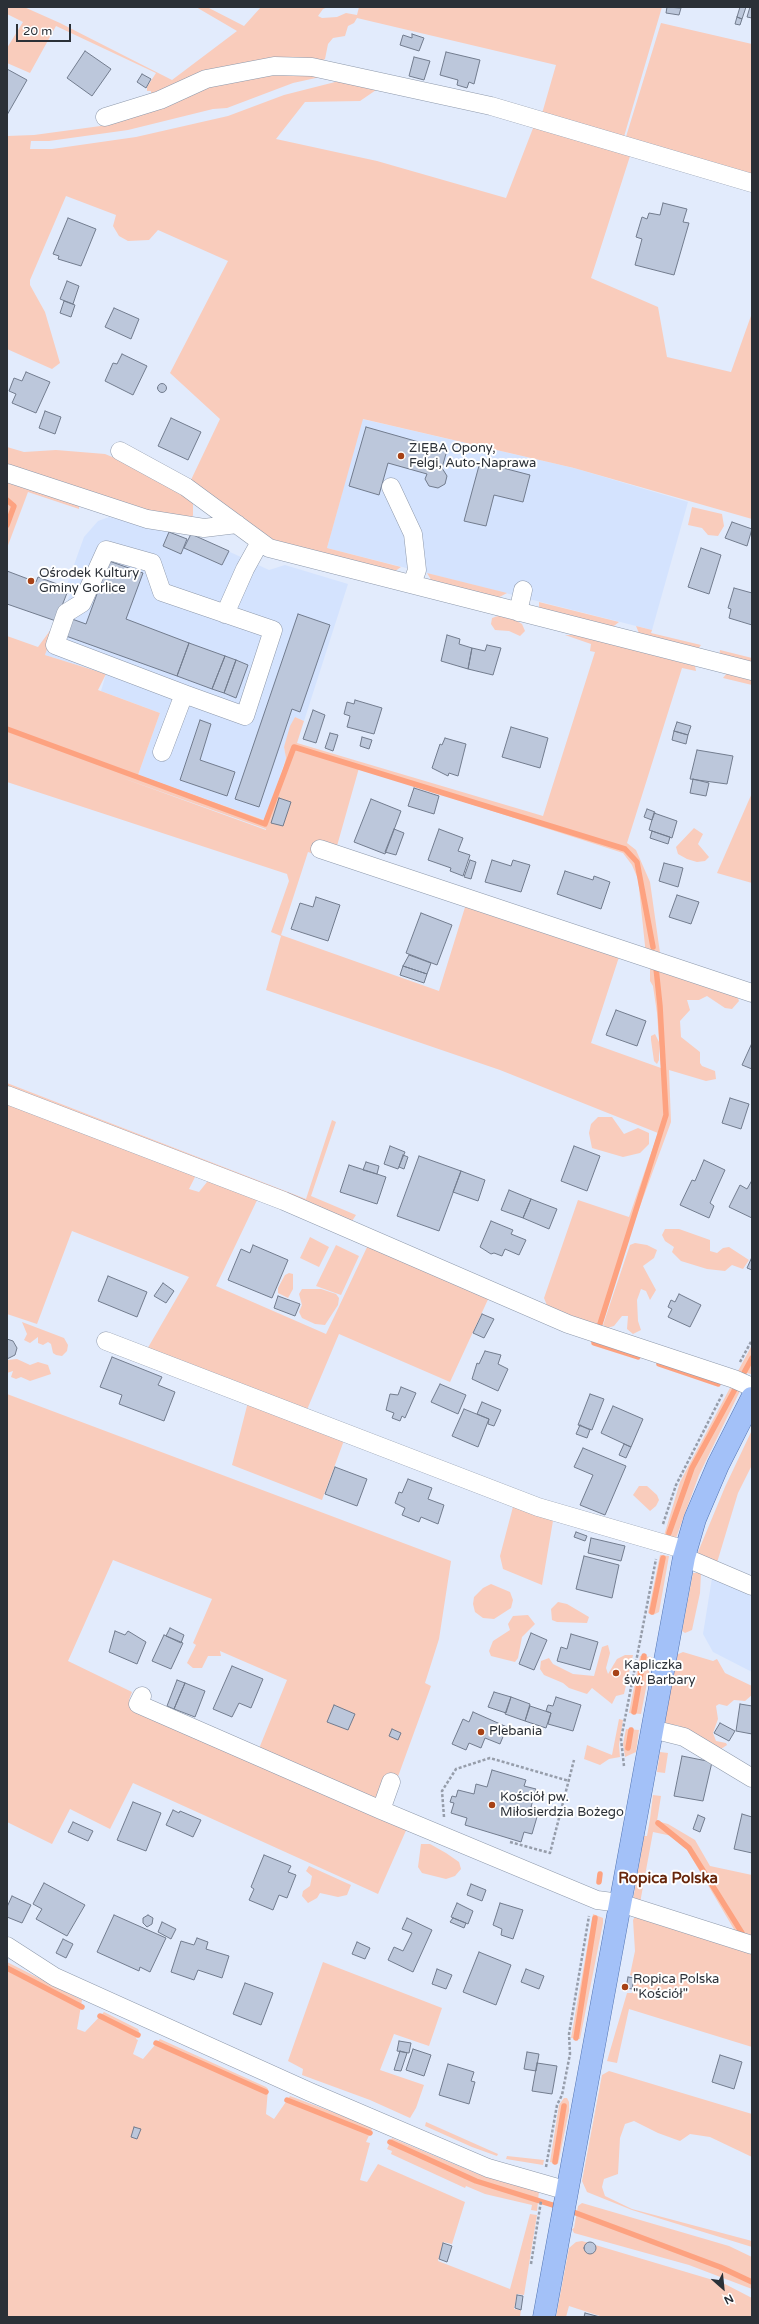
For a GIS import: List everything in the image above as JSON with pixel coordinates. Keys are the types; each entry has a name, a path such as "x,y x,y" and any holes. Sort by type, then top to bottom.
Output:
{"main road":[{"path":"544,2317 685,1553 695,1519 718,1465 746,1386"}],"street":[{"path":"105,117 206,79 274,66 312,67 433,91 491,106 752,183"},
{"path":"120,451 186,487 269,548 752,671"},
{"path":"7,473 148,519 204,528 237,524"},
{"path":"391,487 414,534 417,570 412,584"},
{"path":"225,614 245,569 260,542"},
{"path":"106,550 152,562 162,592 273,630 245,716 184,694 55,645 66,613 82,603 106,550"},
{"path":"518,612 523,590"},
{"path":"162,752 184,694"},
{"path":"320,849 752,993"},
{"path":"7,1095 284,1201 568,1324 746,1386"},
{"path":"106,1341 538,1507 685,1553 752,1586"},
{"path":"142,1696 138,1704 381,1810 597,1900 620,1903 752,1945"},
{"path":"652,1728 684,1737 752,1778"},
{"path":"381,1810 391,1782"},
{"path":"7,1946 55,1977 310,2092 488,2168 567,2193"}],"path":[{"path":"447,1821 443,1816 442,1791 456,1769 490,1758 568,1781"},
{"path":"504,1841 550,1853 574,1760"},
{"path":"531,2266 540,2206"}],"shaded area":[{"path":"7,7 24,7 60,23 172,80 237,31 196,7 207,7 244,26 261,7 328,7 323,9 318,16 322,18 337,17 346,13 357,15 359,7 662,7 623,140 541,117 556,65 357,18 354,23 348,26 345,36 333,38 328,44 325,59 319,62 151,95 151,91 147,91 147,87 156,73 56,26 30,73 7,63 7,48 23,22 7,14"},
{"path":"661,23 752,44 752,176 625,140"},
{"path":"284,71 334,74 293,83 227,108 213,109 128,130 49,141 31,141 30,149 52,149 136,137 228,116 284,95 347,79 379,88 360,101 305,102 276,139 377,161 506,198 535,123 631,153 591,278 658,307 667,357 731,372 752,313 752,519 574,468 363,419 327,548 401,567 391,574 300,551 265,537 190,482 220,419 170,373 228,261 158,230 149,240 128,241 119,236 113,226 116,215 66,196 30,280 30,285 45,312 60,363 52,369 7,349 7,136 34,135 108,125 167,107 208,84"},
{"path":"362,419 574,468 688,502 652,630 327,548"},
{"path":"7,447 24,452 56,450 105,454 139,468 193,502 193,515 190,522 86,497 7,467"},
{"path":"7,476 79,505 79,509 28,492 7,548"},
{"path":"692,507 722,514 724,526 718,536 708,535 702,528 688,525"},
{"path":"109,517 169,532 188,539 191,534 269,570 285,565 348,584 304,721 295,717 284,747 286,758 265,820 138,775 160,713 101,691 106,674 45,655 57,621 71,593 65,590 84,537 98,521"},
{"path":"427,573 507,593 494,600 434,585"},
{"path":"539,602 619,622 610,629 547,612 539,607"},
{"path":"501,615 512,618 522,624 525,631 520,636 509,631 495,630 491,624 492,618"},
{"path":"57,621 45,655 106,674 98,690 160,713 138,775 264,820 279,785 286,758 284,747 290,726 295,717 304,721 297,743 543,816 595,652 590,651 591,644 565,635 575,635 695,666 696,671 682,668 627,843 636,850 650,882 661,960 646,955 638,879 632,865 623,853 359,768 333,860 308,852 281,935 439,991 466,904 619,957 591,1043 661,1068 657,1013 653,986 650,981 650,967 736,994 739,1001 732,1009 725,1008 707,996 699,1000 687,1000 690,1010 680,1021 681,1037 700,1052 700,1063 702,1066 715,1071 716,1079 706,1081 669,1070 671,1122 632,1228 599,1330 548,1308 544,1298 578,1200 629,1217 658,1133 500,1070 266,990 281,936 271,932 289,881 287,874 7,782 7,636 38,647","holes":["117,776 266,829 266,830"]},
{"path":"636,626 652,630 651,633 701,645 696,652 641,638"},
{"path":"720,650 752,658 752,665 719,657"},
{"path":"727,673 752,679 752,685 723,678"},
{"path":"752,793 752,883 717,873"},
{"path":"694,828 703,834 698,844 709,857 705,861 697,862 678,854 676,847"},
{"path":"655,1034 659,1042 659,1060 657,1064 654,1061 651,1040 651,1036"},
{"path":"7,1083 306,1199 332,1120 336,1122 311,1196 356,1215 350,1224 7,1088"},
{"path":"7,1100 196,1175 189,1189 199,1192 211,1177 259,1196 216,1286 326,1334 369,1243 490,1295 450,1382 339,1334 306,1412 146,1351 189,1277 72,1231 37,1324 7,1314"},
{"path":"598,1117 612,1117 624,1134 638,1128 649,1133 649,1144 640,1153 623,1157 592,1148 589,1133 591,1124"},
{"path":"665,1229 679,1229 710,1240 710,1251 717,1253 723,1248 729,1247 749,1260 743,1269 732,1265 725,1271 707,1269 681,1261 672,1252 674,1247 665,1241 662,1235"},
{"path":"310,1237 329,1247 319,1267 300,1258"},
{"path":"635,1243 647,1245 657,1250 654,1258 643,1266 656,1290 650,1300 646,1291 641,1289 637,1300 638,1321 641,1330 633,1334 627,1329 628,1316 622,1316 614,1326 607,1328 603,1325 630,1245"},
{"path":"336,1245 359,1256 341,1295 316,1286"},
{"path":"289,1273 293,1274 293,1289 288,1298 278,1293 278,1288 285,1275"},
{"path":"302,1289 321,1289 336,1294 339,1298 338,1305 325,1325 315,1324 302,1318 299,1312 302,1305 299,1294"},
{"path":"22,1322 64,1338 68,1345 67,1351 62,1356 56,1355 53,1353 51,1344 48,1342 43,1345 38,1343 38,1337 30,1343 24,1340 27,1334"},
{"path":"752,1345 751,1374 738,1371"},
{"path":"17,1359 30,1365 38,1362 48,1365 51,1374 30,1381 21,1377 16,1379 11,1377 13,1371 7,1373 7,1360"},
{"path":"731,1386 740,1391 699,1475 676,1538 663,1539 680,1482"},
{"path":"7,1394 451,1561 439,1639 425,1683 431,1686 396,1782 379,1803 258,1751 287,1680 220,1651 221,1656 208,1656 202,1668 193,1668 187,1663 196,1645 193,1643 212,1599 113,1560 68,1661 132,1692 129,1700 408,1826 378,1894 133,1783 110,1829 70,1809 52,1844 7,1822"},
{"path":"249,1398 346,1435 322,1500 232,1465"},
{"path":"752,1430 752,1465 738,1493 716,1566 702,1561 698,1552 725,1487"},
{"path":"639,1486 647,1486 657,1495 659,1500 656,1506 650,1511 633,1495"},
{"path":"514,1503 554,1515 542,1585 503,1569 500,1556"},
{"path":"660,1555 669,1556 659,1612 653,1615 648,1613"},
{"path":"693,1573 701,1573 700,1593 692,1630 685,1633 682,1631"},
{"path":"712,1578 752,1595 752,1672 713,1652 703,1634"},
{"path":"491,1584 510,1592 513,1600 511,1608 494,1619 483,1618 475,1612 473,1604 474,1597 483,1588"},
{"path":"558,1602 567,1604 589,1617 587,1623 557,1622 552,1620 551,1609"},
{"path":"528,1615 535,1624 522,1637 518,1658 515,1662 491,1656 489,1651 493,1641 510,1630 508,1624 513,1616"},
{"path":"608,1645 610,1653 606,1668 608,1674 617,1659 625,1655 633,1655 624,1694 616,1696 612,1704 592,1688 587,1694 569,1688 563,1683 544,1675 540,1669 541,1661 549,1658 553,1664 573,1674 594,1676 602,1647"},
{"path":"683,1652 713,1661 717,1659 725,1673 752,1686 752,1695 745,1701 734,1700 727,1706 719,1704 716,1706 718,1719 713,1733 716,1741 726,1743 727,1745 721,1749 677,1725 668,1725 665,1723 676,1655"},
{"path":"640,1656 652,1657 641,1714 629,1713"},
{"path":"619,1719 623,1720 619,1745 620,1757 609,1759 600,1765 584,1759 587,1745 612,1755"},
{"path":"626,1729 639,1730 636,1752 625,1757 623,1744"},
{"path":"660,1752 668,1753 665,1773 657,1772"},
{"path":"653,1795 661,1796 657,1821 668,1824 695,1840 710,1866 752,1875 752,1940 738,1936 686,1848 672,1836 653,1832 640,1903 633,1900 644,1836 647,1836"},
{"path":"421,1844 430,1844 446,1853 459,1862 461,1869 455,1876 446,1879 422,1873 418,1867"},
{"path":"309,1866 351,1885 347,1895 338,1897 320,1893 317,1898 308,1903 302,1896 303,1891 310,1886 312,1876 306,1871"},
{"path":"593,1914 603,1918 603,1923 580,2039 571,2038"},
{"path":"635,1917 752,1948 752,2047 629,2009 617,2063 607,2061 627,1993 632,1993 635,1977 630,1975 635,1951 633,1920"},
{"path":"7,1962 82,2000 77,2029 85,2032 104,2012 138,2029 139,2031 136,2039 138,2040 133,2054 143,2059 160,2039 266,2087 268,2089 266,2114 274,2119 290,2096 370,2126 372,2129 366,2142 370,2143 360,2180 367,2182 378,2164 465,2202 452,2244 443,2242 438,2261 510,2289 530,2214 537,2215 524,2295 517,2294 514,2309 521,2310 520,2317 7,2317"},
{"path":"323,1962 442,2008 429,2046 394,2034 380,2070 424,2085 416,2108 410,2118 370,2100 302,2075 303,2069 288,2061"},
{"path":"609,2071 752,2114 752,2157 710,2137 690,2134 680,2141 658,2133 634,2121 625,2124 620,2138 618,2174 604,2179 602,2187 605,2196 632,2209 752,2241 752,2247 632,2210 587,2192 582,2181 602,2075"},
{"path":"564,2098 567,2098 569,2102 569,2111 558,2164 550,2162 559,2105"},
{"path":"426,2122 498,2154 497,2156 472,2147 425,2126"},
{"path":"392,2138 478,2174 539,2191 537,2211 531,2210 532,2205 485,2194 466,2186 465,2188 391,2154 392,2151 387,2149"},
{"path":"507,2156 544,2160 543,2165 506,2159"},
{"path":"582,2203 729,2246 752,2257 752,2289 689,2265 574,2233 572,2229 574,2228 578,2206"},
{"path":"582,2241 723,2283 752,2298 752,2317 603,2317 569,2306 566,2317 556,2317 569,2248 576,2242"}],"building":[{"path":"667,7 681,8 679,15 666,13"},
{"path":"740,7 746,7 742,19 737,17"},
{"path":"750,7 752,7 752,18 747,17"},
{"path":"737,17 742,19 740,25 735,24"},
{"path":"412,34 424,38 419,51 400,45 403,35 412,38"},
{"path":"85,51 111,69 92,96 67,78"},
{"path":"446,52 480,60 474,84 469,82 467,88 457,85 458,80 440,75"},
{"path":"414,57 430,61 424,80 409,76"},
{"path":"7,69 27,80 7,115"},
{"path":"142,74 151,79 146,88 137,82"},
{"path":"663,203 687,209 683,222 689,223 674,275 635,265 642,239 636,237 642,217 647,219 649,213 660,215"},
{"path":"68,218 96,229 81,266 58,259 59,256 53,254"},
{"path":"67,281 79,286 73,304 60,299"},
{"path":"64,301 75,305 71,317 60,313"},
{"path":"114,308 139,319 131,339 105,327"},
{"path":"122,354 147,366 133,395 105,381 113,363 117,364"},
{"path":"26,372 50,382 36,413 12,403 16,394 9,391 14,378 22,381"},
{"path":"160,384 164,384 166,388 164,392 160,392 158,390 158,386"},
{"path":"45,411 61,417 55,434 39,428"},
{"path":"171,418 201,432 188,460 158,446"},
{"name":"ZIĘBA Opony, Felgi, Auto-Naprawa","path":"366,427 447,450 442,468 447,476 445,484 438,488 429,486 425,479 427,474 388,463 379,495 349,486"},
{"path":"480,462 530,475 523,502 494,495 486,526 464,521"},
{"path":"732,522 752,529 747,546 725,538"},
{"path":"169,532 187,539 181,554 163,546"},
{"path":"191,534 229,551 222,565 184,548"},
{"path":"701,548 721,555 709,594 688,587"},
{"path":"109,561 143,573 126,619 189,643 177,676 66,636 72,619 86,624"},
{"path":"7,571 36,582 38,577 60,585 58,590 67,593 56,621 7,604"},
{"path":"734,588 752,593 752,625 729,618 731,609 728,608"},
{"path":"298,614 330,625 300,712 292,709 259,807 235,799"},
{"path":"447,635 460,639 459,644 472,648 468,669 441,661"},
{"path":"189,643 225,656 212,689 177,676"},
{"path":"487,645 501,648 493,675 468,669 472,648 485,651"},
{"path":"225,656 236,660 224,693 212,689"},
{"path":"236,660 248,665 236,698 224,693"},
{"path":"355,700 382,708 374,734 347,727 350,716 344,714 347,702 354,704"},
{"path":"313,710 325,715 316,743 303,739"},
{"path":"200,720 211,724 200,760 235,772 227,796 180,780"},
{"path":"677,722 691,726 688,735 674,731"},
{"path":"511,727 548,738 540,768 502,757"},
{"path":"674,731 688,735 686,744 672,740"},
{"path":"330,733 338,735 333,751 325,748"},
{"path":"362,737 372,740 369,749 360,746"},
{"path":"445,738 466,744 458,776 449,773 448,776 432,768 440,744 442,745"},
{"path":"697,750 733,756 727,784 690,779"},
{"path":"693,779 709,783 706,796 690,793"},
{"path":"414,788 439,796 434,814 408,806"},
{"path":"279,798 291,802 283,826 271,823"},
{"path":"371,799 401,811 385,854 354,842"},
{"path":"647,809 655,812 652,820 644,817"},
{"path":"654,813 677,821 672,838 649,830"},
{"path":"394,829 404,833 396,855 385,852"},
{"path":"439,829 463,838 458,851 470,855 463,876 450,871 451,868 428,860"},
{"path":"652,831 670,837 668,844 650,838"},
{"path":"470,860 476,862 471,879 464,877"},
{"path":"492,860 511,866 513,860 530,865 521,892 485,882"},
{"path":"664,863 683,868 678,887 659,881"},
{"path":"565,871 593,880 594,876 610,882 601,909 557,894"},
{"path":"677,895 699,902 691,924 669,917"},
{"path":"316,897 340,905 328,941 291,929 300,903 313,907"},
{"path":"421,913 452,925 437,965 406,953"},
{"path":"409,955 431,963 427,974 403,966"},
{"path":"403,966 427,974 424,983 400,975"},
{"path":"616,1010 646,1021 637,1046 606,1035"},
{"path":"752,1043 752,1069 742,1065"},
{"path":"730,1098 749,1104 741,1129 722,1123"},
{"path":"390,1146 405,1152 398,1169 384,1164"},
{"path":"574,1146 600,1156 587,1191 561,1181"},
{"path":"403,1155 408,1157 404,1169 399,1167"},
{"path":"419,1156 461,1171 439,1231 397,1216"},
{"path":"704,1160 725,1170 710,1203 714,1206 709,1218 680,1205 692,1180 695,1181"},
{"path":"366,1162 379,1166 377,1174 363,1170"},
{"path":"349,1165 386,1177 377,1204 340,1192"},
{"path":"461,1171 485,1180 478,1201 453,1192"},
{"path":"751,1182 752,1218 729,1207 740,1185 747,1189"},
{"path":"509,1190 531,1199 523,1218 501,1210"},
{"path":"531,1199 557,1209 549,1229 523,1218"},
{"path":"491,1221 513,1230 511,1234 526,1240 519,1255 505,1249 502,1256 494,1253 491,1254 480,1247"},
{"path":"253,1245 288,1260 272,1298 228,1280 241,1249 250,1253"},
{"path":"752,1257 752,1270 747,1268"},
{"path":"108,1276 147,1292 137,1317 98,1301"},
{"path":"163,1283 174,1291 166,1303 154,1296"},
{"path":"679,1294 701,1305 690,1327 668,1317 672,1309 668,1307 671,1300 675,1302"},
{"path":"278,1296 300,1304 295,1316 274,1308"},
{"path":"482,1314 494,1319 484,1338 473,1333"},
{"path":"7,1339 13,1341 17,1348 15,1355 7,1359"},
{"path":"485,1351 501,1355 498,1364 508,1369 498,1391 472,1379 477,1363 479,1364"},
{"path":"112,1357 162,1377 158,1385 175,1392 164,1421 119,1404 122,1395 100,1387"},
{"path":"440,1384 466,1395 458,1414 431,1402"},
{"path":"401,1387 416,1393 405,1418 402,1416 400,1421 392,1418 394,1413 386,1410 390,1394 398,1395"},
{"path":"590,1394 604,1399 592,1430 578,1425"},
{"path":"482,1402 501,1410 494,1426 488,1424 489,1419 477,1414"},
{"path":"613,1406 643,1419 631,1447 601,1433"},
{"path":"464,1409 489,1419 478,1447 452,1436"},
{"path":"580,1425 590,1430 587,1438 576,1434"},
{"path":"624,1444 631,1447 626,1458 619,1455"},
{"path":"583,1448 626,1466 605,1515 580,1505 593,1475 574,1467"},
{"path":"335,1467 367,1479 357,1506 325,1494"},
{"path":"408,1479 432,1488 428,1499 444,1505 438,1524 421,1517 419,1522 402,1515 405,1508 395,1503 399,1492 402,1493"},
{"path":"576,1532 587,1536 585,1541 574,1537"},
{"path":"591,1538 625,1546 621,1561 588,1553"},
{"path":"584,1556 619,1565 612,1598 576,1589"},
{"path":"170,1628 184,1635 181,1643 166,1636"},
{"path":"115,1631 125,1635 128,1631 146,1642 137,1664 109,1652"},
{"path":"531,1633 547,1640 534,1670 519,1664"},
{"path":"571,1634 598,1642 590,1670 557,1661 561,1647 567,1649"},
{"path":"164,1635 183,1643 171,1669 152,1661"},
{"path":"232,1666 263,1679 251,1708 239,1703 232,1717 213,1709"},
{"path":"177,1680 185,1683 174,1709 167,1706"},
{"path":"185,1683 205,1691 195,1717 174,1709"},
{"path":"494,1692 511,1697 506,1713 488,1707"},
{"path":"511,1697 530,1704 525,1721 505,1714"},
{"path":"556,1697 581,1705 573,1731 548,1724 551,1713 546,1711 548,1705 553,1706"},
{"path":"740,1704 752,1706 752,1734 736,1731"},
{"path":"334,1705 355,1714 348,1730 327,1722"},
{"path":"530,1706 551,1713 546,1728 525,1721"},
{"name":"Plebania","path":"473,1712 507,1727 500,1744 485,1738 481,1748 469,1743 466,1750 452,1744 463,1719 469,1722"},
{"path":"720,1723 735,1731 729,1741 714,1733"},
{"path":"392,1729 401,1733 398,1740 389,1736"},
{"path":"682,1756 712,1762 703,1801 674,1796"},
{"name":"Kościół pw. Miłosierdzia Bożego","path":"492,1770 526,1780 524,1786 536,1789 531,1807 539,1810 532,1834 524,1832 521,1842 465,1825 467,1818 451,1813 454,1803 450,1802 452,1796 456,1797 458,1790 474,1794 476,1784 487,1787"},
{"path":"133,1802 161,1813 146,1851 117,1840"},
{"path":"173,1810 179,1813 180,1811 201,1820 193,1837 166,1825"},
{"path":"742,1814 752,1817 752,1853 734,1849"},
{"path":"698,1815 705,1818 700,1832 693,1829"},
{"path":"73,1822 93,1831 88,1841 68,1832"},
{"path":"264,1855 291,1866 288,1872 296,1875 287,1898 279,1895 273,1910 249,1900 254,1889 251,1887"},
{"path":"44,1883 85,1905 67,1936 36,1919 42,1909 33,1904"},
{"path":"471,1884 486,1890 482,1901 467,1895"},
{"path":"12,1896 31,1905 22,1923 7,1917 7,1907"},
{"path":"457,1903 473,1911 468,1924 451,1917"},
{"path":"500,1903 523,1910 513,1939 501,1935 502,1929 493,1925"},
{"path":"114,1915 166,1938 150,1972 140,1967 139,1971 97,1952"},
{"path":"148,1915 153,1918 152,1924 147,1927 143,1923 143,1918"},
{"path":"407,1918 432,1930 413,1972 388,1960 394,1947 403,1951 412,1933 402,1929"},
{"path":"453,1918 466,1923 464,1928 450,1922"},
{"path":"162,1922 176,1929 171,1939 158,1932"},
{"path":"197,1938 208,1942 206,1949 229,1956 222,1978 198,1970 194,1980 171,1972 181,1941 194,1945"},
{"path":"63,1939 73,1944 66,1958 56,1953"},
{"path":"357,1942 370,1948 365,1959 352,1954"},
{"path":"479,1952 511,1965 496,2005 463,1992"},
{"path":"437,1969 452,1975 446,1989 432,1984"},
{"path":"526,1969 544,1976 539,1989 521,1982"},
{"path":"628,1977 634,1978 632,1989 626,1988"},
{"path":"245,1983 273,1993 261,2025 233,2014"},
{"path":"399,2041 411,2043 409,2053 397,2051"},
{"path":"413,2049 431,2055 424,2076 406,2070"},
{"path":"400,2051 407,2053 401,2071 394,2070"},
{"path":"527,2052 539,2054 536,2071 524,2069"},
{"path":"720,2055 742,2062 734,2089 712,2082"},
{"path":"537,2063 557,2066 552,2094 532,2091"},
{"path":"448,2064 474,2072 471,2081 475,2082 469,2104 439,2095"},
{"path":"134,2127 141,2129 137,2139 131,2137"},
{"path":"590,2242 594,2244 596,2248 594,2252 590,2254 586,2252 584,2248 586,2244"},
{"path":"443,2243 452,2246 447,2262 439,2259"},
{"path":"517,2295 523,2296 521,2310 515,2308"},
{"path":"585,2313 600,2317 584,2317"}],"waterway":[{"path":"7,500 14,506 7,525"},
{"path":"7,729 265,824 294,747 625,849 637,862 653,947"},
{"path":"599,1327 666,1115 660,1006 656,968"},
{"path":"594,1340 594,1343 638,1357"},
{"path":"669,1533 692,1468 752,1358"},
{"path":"659,1364 718,1384"},
{"path":"652,1612 663,1558"},
{"path":"634,1712 644,1656"},
{"path":"628,1748 631,1730"},
{"path":"658,1823 689,1848 742,1933"},
{"path":"599,1882 600,1874"},
{"path":"576,2038 595,1918"},
{"path":"7,1968 82,2007"},
{"path":"100,2016 138,2035"},
{"path":"156,2043 266,2092"},
{"path":"287,2100 370,2133"},
{"path":"555,2162 564,2106"},
{"path":"390,2142 476,2181 559,2207"},
{"path":"568,2210 720,2267 752,2282"}],"place":[{"name":"ZIĘBA Opony, Felgi, Auto-Naprawa","path":"401,456"},
{"name":"Ośrodek Kultury Gminy Gorlice","path":"31,581"},
{"name":"Kapliczka św. Barbary","path":"616,1673"},
{"name":"Plebania","path":"481,1732"},
{"name":"Kościół pw. Miłosierdzia Bożego","path":"492,1805"},
{"name":"Ropica Polska \"Kościół\"","path":"625,1987"}],"district":[{"name":"Ropica Polska","path":"668,1879"}]}
